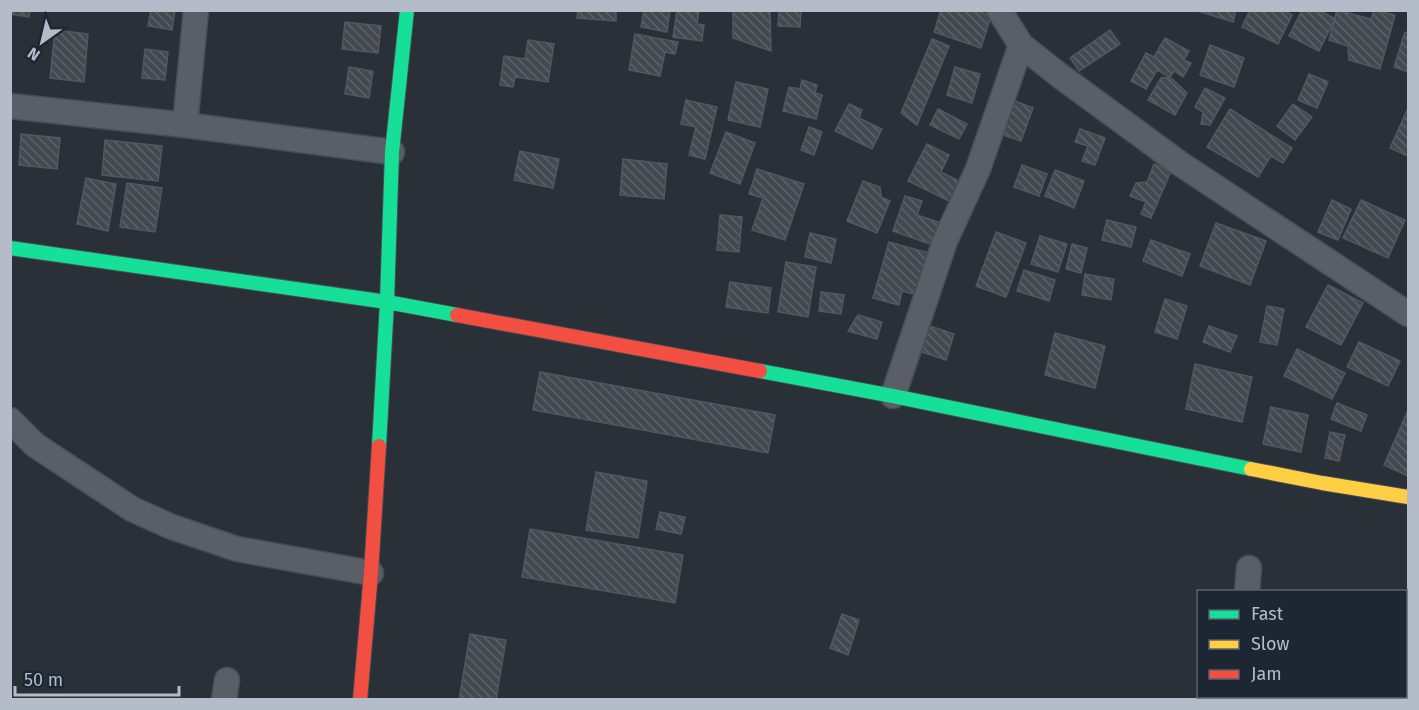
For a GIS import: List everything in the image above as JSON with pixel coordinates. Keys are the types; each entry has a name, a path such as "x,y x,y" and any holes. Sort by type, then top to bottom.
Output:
{"street":[{"path":"185,125 196,10"},
{"path":"360,699 371,573 387,302 392,152 407,10"},
{"path":"999,10 1021,45 1179,163 1408,314"},
{"path":"893,396 945,242 978,169 1021,45"},
{"path":"10,106 185,125 392,152"},
{"path":"10,248 387,302 893,396 1322,483 1408,497"},
{"path":"10,420 35,445 132,509 172,527 237,549 371,573"}],"building":[{"path":"10,10 30,10 29,17 10,14"},
{"path":"151,10 175,10 172,30 148,26"},
{"path":"578,10 616,10 616,21 577,18"},
{"path":"644,10 670,10 667,32 641,27"},
{"path":"677,10 699,10 697,24 704,25 702,41 673,37"},
{"path":"733,10 770,10 771,51 733,38"},
{"path":"779,10 801,10 800,27 778,26"},
{"path":"941,10 975,10 991,16 981,48 934,32"},
{"path":"1195,10 1236,10 1233,22"},
{"path":"1250,10 1283,10 1292,15 1278,44 1242,27"},
{"path":"1302,10 1319,10 1335,19 1319,51 1289,36"},
{"path":"1337,10 1371,19 1374,10 1395,15 1380,69 1349,60 1348,46 1329,40"},
{"path":"345,22 381,26 378,53 342,49"},
{"path":"55,30 88,34 84,82 50,78"},
{"path":"1110,30 1120,44 1079,71 1070,58"},
{"path":"1405,32 1408,34 1408,72 1394,67"},
{"path":"635,34 678,42 675,54 665,52 660,76 629,70"},
{"path":"1165,38 1189,51 1184,60 1191,63 1183,77 1174,71 1170,77 1157,70 1146,89 1131,81 1146,53 1154,57"},
{"path":"932,39 949,46 917,125 901,113"},
{"path":"528,40 554,44 548,82 515,77 513,87 500,85 504,56 525,59"},
{"path":"1210,45 1244,58 1234,87 1200,75"},
{"path":"145,49 168,52 165,80 142,78"},
{"path":"349,67 373,71 369,98 345,94"},
{"path":"955,67 980,74 972,103 947,95"},
{"path":"1309,74 1328,82 1317,108 1298,100"},
{"path":"1170,77 1187,93 1175,115 1148,100 1161,78"},
{"path":"802,80 817,85 815,93 822,95 816,119 783,111 789,87 800,89"},
{"path":"736,82 768,89 760,127 728,120"},
{"path":"1205,88 1225,98 1210,125 1201,124 1203,112 1195,107"},
{"path":"1010,99 1033,108 1021,141 998,133"},
{"path":"686,100 717,107 705,159 689,155 696,127 681,124"},
{"path":"849,104 862,110 859,118 882,129 872,149 835,131"},
{"path":"1293,104 1312,117 1295,140 1277,126"},
{"path":"1408,108 1408,156 1390,148"},
{"path":"938,109 967,124 959,139 930,125"},
{"path":"1230,109 1292,148 1283,163 1271,156 1258,177 1207,147"},
{"path":"809,127 822,132 814,155 801,150"},
{"path":"1080,129 1105,138 1095,165 1082,161 1088,146 1075,142"},
{"path":"726,132 755,143 740,184 710,173"},
{"path":"21,134 60,138 57,169 19,165"},
{"path":"105,140 162,146 158,181 102,175"},
{"path":"927,144 949,155 941,172 961,182 951,202 908,181"},
{"path":"520,151 559,159 553,188 514,180"},
{"path":"623,159 667,164 664,199 620,195"},
{"path":"1154,164 1171,171 1151,218 1141,214 1146,202 1130,196 1136,183 1147,182"},
{"path":"1022,165 1047,174 1039,196 1014,187"},
{"path":"757,169 804,184 785,240 752,230 763,198 749,194"},
{"path":"1055,170 1084,181 1074,208 1045,196"},
{"path":"86,178 116,184 108,231 77,224"},
{"path":"863,181 880,187 881,197 890,201 877,233 847,221"},
{"path":"127,183 162,188 155,232 120,227"},
{"path":"905,196 922,201 917,215 941,223 933,245 893,231"},
{"path":"1332,200 1351,209 1338,240 1318,232"},
{"path":"1361,200 1405,220 1388,258 1343,238"},
{"path":"720,215 742,217 739,252 717,250"},
{"path":"1107,220 1136,227 1131,247 1102,240"},
{"path":"1216,223 1266,241 1250,285 1200,266"},
{"path":"996,232 1026,243 1006,297 976,286"},
{"path":"810,233 836,239 831,263 805,257"},
{"path":"1040,236 1067,244 1058,272 1031,264"},
{"path":"1151,240 1190,254 1182,276 1143,261"},
{"path":"889,242 929,253 918,295 902,291 899,305 873,298"},
{"path":"1072,244 1087,248 1081,273 1066,269"},
{"path":"786,262 816,267 808,317 778,312"},
{"path":"1024,270 1055,280 1049,301 1017,291"},
{"path":"1085,274 1114,279 1111,300 1082,295"},
{"path":"730,282 771,288 768,313 726,307"},
{"path":"1328,285 1363,303 1341,345 1306,327"},
{"path":"821,292 844,295 841,314 819,311"},
{"path":"1165,299 1187,306 1177,339 1155,332"},
{"path":"1267,306 1284,309 1277,345 1260,342"},
{"path":"858,315 882,322 877,339 848,331"},
{"path":"921,323 954,334 946,360 913,349"},
{"path":"1209,326 1237,336 1230,352 1203,342"},
{"path":"1055,333 1105,346 1095,388 1045,375"},
{"path":"1359,342 1400,361 1388,386 1347,367"},
{"path":"1297,349 1345,373 1332,399 1284,376"},
{"path":"1195,364 1252,377 1242,422 1186,409"},
{"path":"540,372 775,415 768,453 533,410"},
{"path":"1337,403 1367,415 1361,431 1331,419"},
{"path":"1271,407 1308,415 1301,452 1263,444"},
{"path":"1408,410 1408,476 1384,465"},
{"path":"1330,432 1345,435 1339,461 1325,458"},
{"path":"596,472 647,481 638,538 586,530"},
{"path":"660,512 685,517 681,534 656,529"},
{"path":"530,529 683,555 675,603 522,577"},
{"path":"842,614 859,620 848,655 830,648"},
{"path":"470,634 506,640 496,700 459,700"}],"traffic: fast":[{"path":"379,446 392,152 407,10"},
{"path":"10,248 387,302 457,315"},
{"path":"760,371 1251,469"}],"traffic: slow":[{"path":"1251,469 1408,497"}],"traffic: jam":[{"path":"457,315 760,371"},
{"path":"360,700 379,446"}]}
